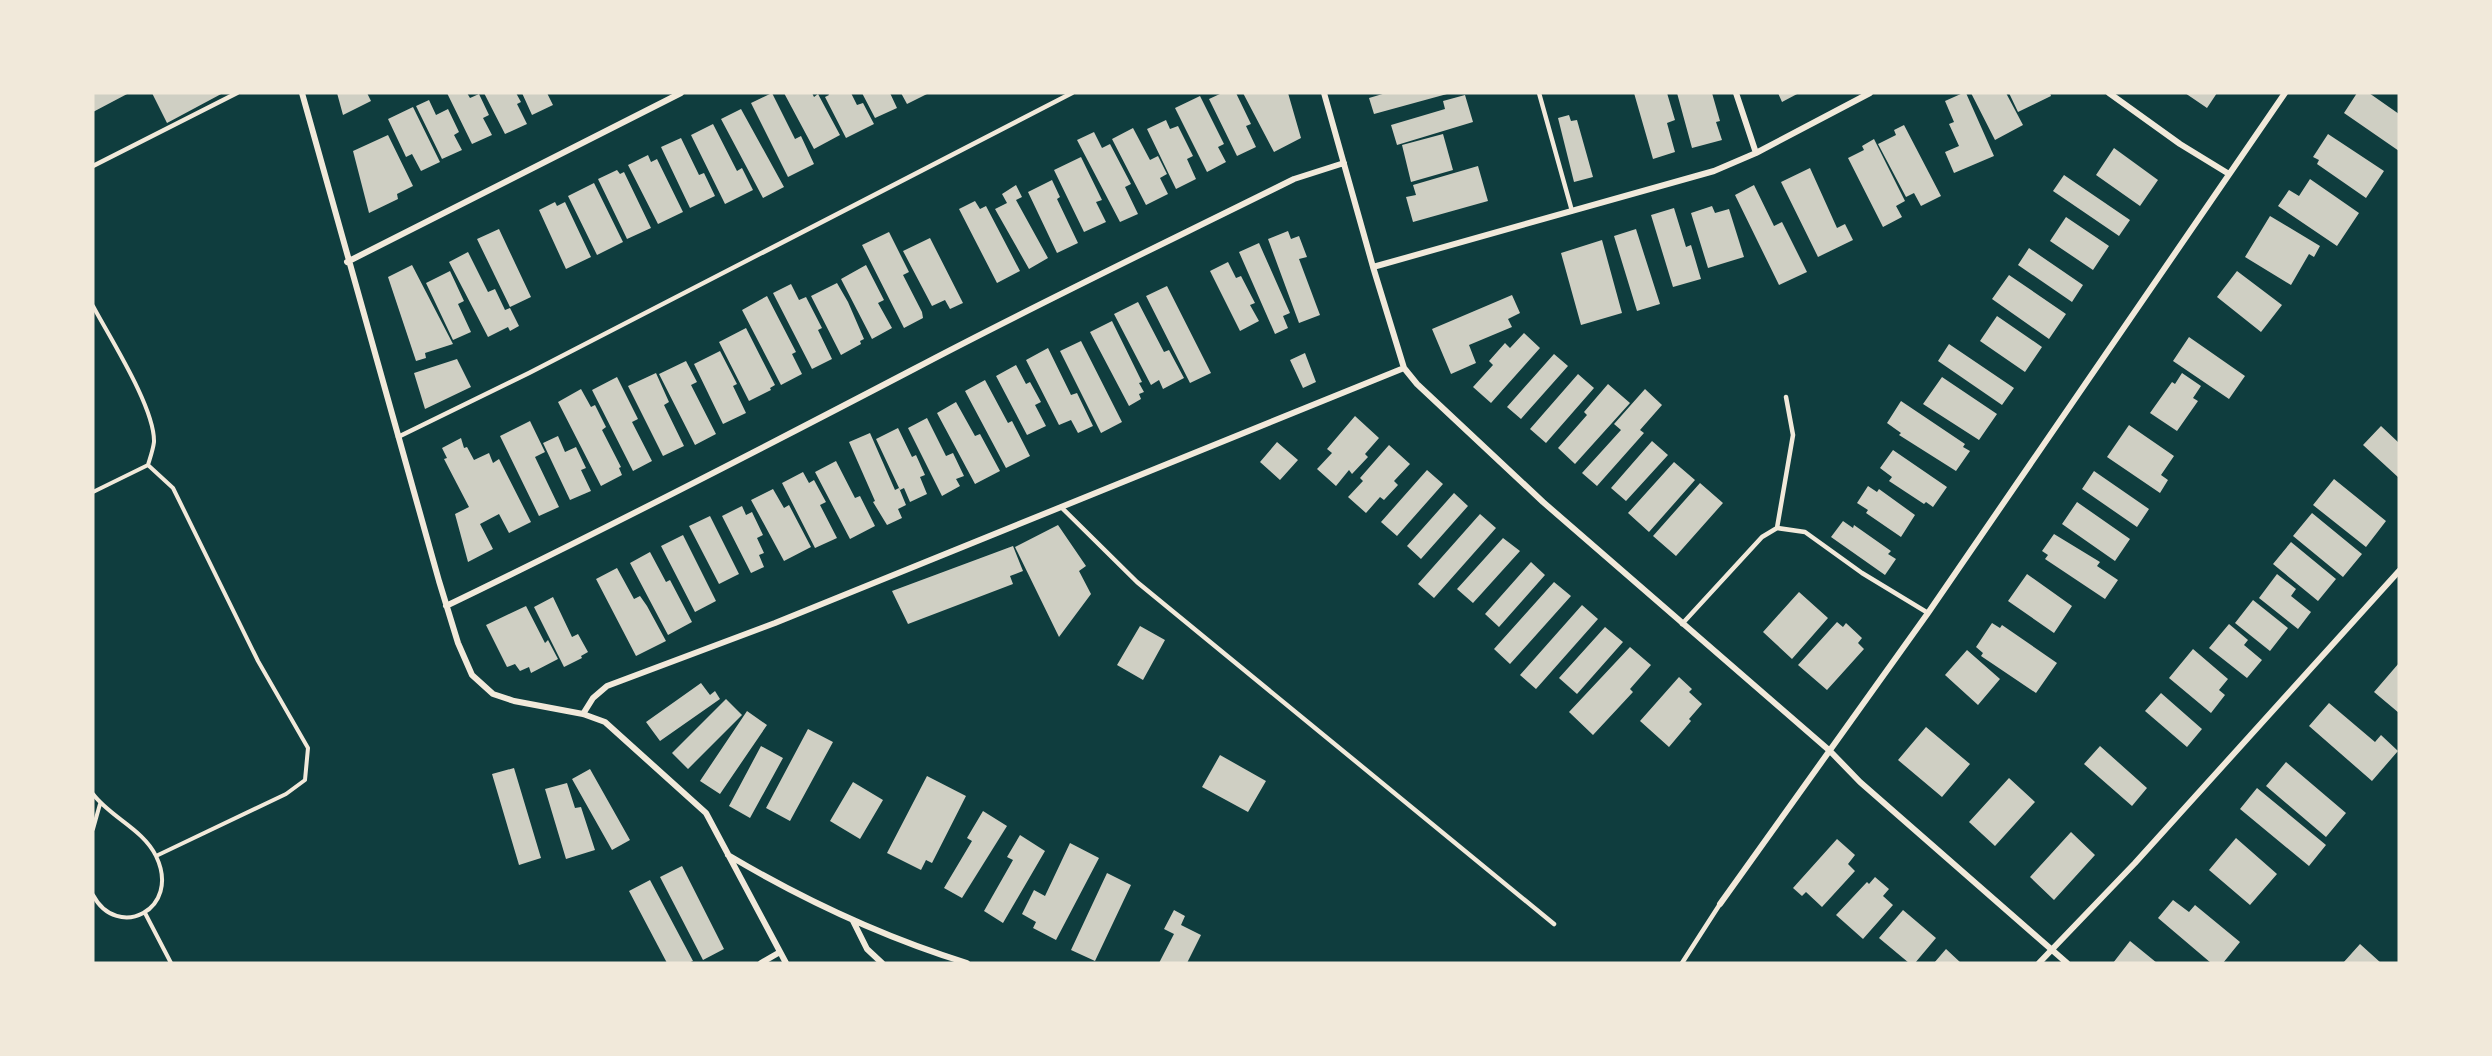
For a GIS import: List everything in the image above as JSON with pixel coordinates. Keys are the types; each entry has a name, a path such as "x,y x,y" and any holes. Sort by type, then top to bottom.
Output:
{"street":[{"path":"302,93 446,606 472,675 493,694 514,701 583,714 604,722 706,813 786,963"},
{"path":"348,262 681,93"},
{"path":"1324,93 1404,368 1417,384 1543,502 1830,751 1860,782 2067,963"},
{"path":"1736,93 1756,153"},
{"path":"1373,267 1714,171 1756,153 1870,93"},
{"path":"2109,93 2180,144 2229,174"},
{"path":"1720,904 1928,613 2284,93"},
{"path":"446,606 795,433 915,368 1283,184 1344,163"},
{"path":"583,714 593,698 607,686 775,623 1404,368"},
{"path":"2039,963 2135,863 2399,571"},
{"path":"727,855 787,890 853,921 967,963"},
{"path":"853,921 867,949 882,963"},
{"path":"761,963 780,952"}],"lane":[{"path":"93,166 237,93"},
{"path":"398,437 539,368 1072,93"},
{"path":"1539,93 1572,211"},
{"path":"1777,528 1793,435 1786,398"},
{"path":"1061,507 1137,582 1554,924"},
{"path":"1682,624 1762,537 1777,528 1805,532 1862,573 1928,613"},
{"path":"1682,963 1720,904"}],"path":[{"path":"93,306 140,395 152,426 154,442 148,465 93,492"},
{"path":"148,465 173,488 258,661 308,748 305,780 286,794 156,856"},
{"path":"93,794 100,804 147,843 156,856 162,878 157,903 145,913 129,918 110,912 93,896"},
{"path":"93,829 100,804"},
{"path":"145,913 171,963"}],"building":[{"path":"93,93 129,93 93,112"},
{"path":"152,93 223,93 167,123"},
{"path":"337,93 367,93 371,101 343,115"},
{"path":"447,93 467,93 470,98 479,94 489,115 483,118 492,135 472,144"},
{"path":"484,93 516,93 521,102 517,104 527,124 505,134"},
{"path":"522,93 547,93 553,105 532,115"},
{"path":"772,93 795,139 801,136 814,164 788,177 751,103"},
{"path":"784,93 812,93 814,97 818,94 840,135 814,149"},
{"path":"828,93 851,93 857,105 863,103 874,124 846,138 825,97 829,95"},
{"path":"862,93 890,93 897,108 875,118"},
{"path":"901,93 929,93 907,104"},
{"path":"1222,93 1236,93 1251,124 1246,126 1256,147 1237,156 1209,99"},
{"path":"1243,93 1288,93 1301,138 1274,152"},
{"path":"1386,93 1447,94 1374,114 1369,98"},
{"path":"1634,93 1667,93 1675,120 1667,123 1675,152 1653,159"},
{"path":"1677,93 1712,93 1720,121 1716,122 1722,140 1692,148"},
{"path":"1778,93 1799,93 1782,102"},
{"path":"1966,93 1994,156 1954,173 1945,152 1959,146 1949,124 1954,122 1945,101"},
{"path":"1971,93 2006,93 2023,125 1995,140"},
{"path":"2009,93 2050,93 2051,96 2018,112"},
{"path":"2185,93 2217,93 2207,108"},
{"path":"2357,93 2369,93 2399,114 2399,151 2344,113"},
{"path":"1465,95 1473,122 1397,145 1391,125 1445,109 1443,101"},
{"path":"1200,96 1224,144 1218,147 1226,162 1207,172 1175,108"},
{"path":"429,100 436,115 448,109 459,132 454,135 462,150 442,159 416,106"},
{"path":"413,107 440,162 421,171 412,154 406,157 388,119"},
{"path":"741,109 784,187 763,198 721,119"},
{"path":"1569,115 1571,121 1577,120 1593,177 1574,182 1558,118"},
{"path":"1166,120 1170,129 1178,126 1193,156 1187,159 1196,179 1176,189 1147,129"},
{"path":"713,124 737,171 742,168 753,190 725,204 691,135"},
{"path":"1904,125 1941,196 1921,206 1914,193 1906,197 1878,144 1896,135 1894,130"},
{"path":"1133,128 1150,160 1158,156 1167,174 1160,178 1168,194 1146,205 1112,139"},
{"path":"1094,132 1102,148 1110,144 1131,184 1125,187 1138,214 1120,222 1077,140"},
{"path":"1443,134 1453,170 1411,182 1402,145"},
{"path":"2328,134 2384,171 2366,198 2317,164 2319,160 2313,157"},
{"path":"388,135 413,186 397,194 398,199 369,213 353,151"},
{"path":"681,138 699,175 704,173 715,196 690,208 661,147"},
{"path":"1874,139 1905,201 1896,206 1902,217 1883,227 1848,158 1864,150 1862,146"},
{"path":"2114,148 2158,180 2140,206 2096,175"},
{"path":"648,155 651,162 657,159 683,212 658,224 628,165"},
{"path":"1081,157 1102,200 1096,202 1106,222 1084,232 1054,170"},
{"path":"1478,166 1488,201 1413,222 1406,197 1416,195 1413,185"},
{"path":"1810,168 1837,228 1845,224 1853,240 1818,257 1781,182"},
{"path":"617,170 620,174 624,172 651,228 627,239 598,179"},
{"path":"2064,175 2130,220 2119,236 2053,191"},
{"path":"2310,179 2359,213 2337,246 2278,206 2289,190 2299,196"},
{"path":"1052,180 1060,197 1057,199 1078,243 1057,253 1028,192"},
{"path":"594,183 623,242 597,255 568,196"},
{"path":"1016,185 1022,197 1016,200 1048,258 1029,269 995,209 1007,203 1002,194"},
{"path":"1754,185 1774,226 1782,222 1807,272 1779,285 1735,195"},
{"path":"975,201 980,209 986,206 1020,271 997,283 959,209"},
{"path":"555,202 557,206 565,202 591,257 566,269 539,210"},
{"path":"1712,206 1715,213 1729,209 1744,257 1708,268 1691,213"},
{"path":"1674,208 1686,247 1691,245 1701,279 1673,287 1651,215"},
{"path":"2270,216 2320,246 2314,257 2309,254 2291,285 2245,257"},
{"path":"2066,217 2109,246 2093,270 2050,241"},
{"path":"499,229 531,297 510,307 477,239"},
{"path":"1636,229 1660,304 1637,311 1614,236"},
{"path":"1288,231 1291,239 1299,236 1307,257 1299,259 1320,315 1299,323 1268,239"},
{"path":"889,232 909,272 903,275 923,318 904,328 862,245"},
{"path":"930,238 963,303 950,309 945,300 932,306 903,251"},
{"path":"1602,240 1622,313 1581,325 1561,253"},
{"path":"1259,243 1290,313 1283,316 1288,328 1275,334 1239,252"},
{"path":"2029,248 2083,285 2072,302 2018,265"},
{"path":"468,252 488,292 495,289 505,310 510,308 519,326 510,331 508,327 488,337 449,262"},
{"path":"1228,262 1236,278 1241,276 1255,303 1250,305 1259,321 1240,331 1210,271"},
{"path":"412,265 453,344 425,353 426,358 416,361 388,277"},
{"path":"866,265 884,300 878,303 892,328 872,339 841,279"},
{"path":"450,271 464,301 458,304 471,332 453,340 426,283"},
{"path":"2237,271 2282,305 2261,332 2217,297"},
{"path":"2009,275 2066,314 2049,339 1992,299"},
{"path":"837,283 864,339 860,341 861,344 841,355 811,296"},
{"path":"791,284 799,300 806,297 822,328 818,330 832,359 812,369 773,293"},
{"path":"1167,286 1211,373 1190,383 1146,296"},
{"path":"1512,295 1520,313 1508,319 1512,327 1469,345 1476,363 1451,374 1432,329"},
{"path":"767,296 796,352 792,354 802,374 781,385 742,310"},
{"path":"1138,302 1164,352 1169,350 1184,378 1163,389 1159,380 1151,385 1114,314"},
{"path":"1997,316 2042,347 2025,372 1980,341"},
{"path":"1112,321 1142,382 1139,383 1144,392 1139,394 1141,399 1129,406 1090,332"},
{"path":"746,328 775,385 770,388 771,390 749,401 719,342"},
{"path":"1524,333 1540,348 1491,403 1473,387 1493,365 1489,361 1505,343 1510,348"},
{"path":"2189,337 2245,376 2229,399 2173,361"},
{"path":"1081,341 1122,422 1101,433 1060,351"},
{"path":"1949,344 2014,388 2002,405 1938,361"},
{"path":"1048,348 1071,395 1077,393 1093,426 1078,433 1071,420 1059,425 1026,360"},
{"path":"720,351 737,384 733,386 746,413 723,424 694,364"},
{"path":"1305,353 1316,382 1303,388 1290,360"},
{"path":"1554,354 1568,366 1521,419 1507,407"},
{"path":"457,359 471,387 425,409 414,373"},
{"path":"686,361 697,382 691,385 716,434 695,445 659,374"},
{"path":"1016,365 1026,384 1030,382 1041,402 1035,405 1046,426 1027,435 996,376"},
{"path":"656,373 669,402 664,405 684,446 663,456 628,386"},
{"path":"2182,373 2201,386 2193,398 2198,401 2177,431 2150,413 2172,382 2175,384"},
{"path":"1578,374 1594,388 1546,443 1530,429"},
{"path":"617,377 638,419 632,422 652,461 633,471 592,390"},
{"path":"1942,377 1997,414 1979,440 1923,404"},
{"path":"985,380 1008,423 1012,421 1030,456 1006,468 965,391"},
{"path":"1608,384 1630,403 1575,464 1558,448 1587,415 1584,412"},
{"path":"581,389 591,407 595,405 606,427 602,430 621,467 619,468 622,475 601,486 558,402"},
{"path":"1645,389 1662,405 1640,430 1644,433 1597,486 1582,473 1621,430 1614,424"},
{"path":"1901,401 1965,444 1963,447 1970,451 1956,471 1899,435 1901,433 1887,423"},
{"path":"956,402 975,436 980,434 1000,471 975,484 937,413"},
{"path":"1355,416 1379,438 1365,454 1368,457 1352,474 1349,470 1336,486 1317,469 1332,453 1327,449"},
{"path":"927,418 946,456 953,453 964,476 956,479 960,486 942,496 908,428"},
{"path":"530,421 545,452 535,457 559,507 539,516 500,436"},
{"path":"2129,425 2174,456 2161,475 2168,480 2160,493 2107,457"},
{"path":"2381,426 2399,443 2399,478 2363,445"},
{"path":"898,428 912,457 916,455 925,475 920,477 927,494 910,502 904,488 900,490 876,439"},
{"path":"870,433 895,490 899,488 906,505 898,509 902,518 887,525 873,502 875,501 849,442"},
{"path":"558,436 565,452 576,447 586,468 581,470 591,491 570,500 543,443"},
{"path":"461,438 464,448 467,447 474,460 489,453 493,463 499,459 531,522 509,533 499,514 480,524 493,549 468,562 455,514 469,507 444,459 447,458 442,448"},
{"path":"1652,441 1668,455 1626,501 1611,488"},
{"path":"1277,442 1298,460 1280,480 1260,462"},
{"path":"1389,445 1410,464 1394,481 1398,485 1384,500 1380,497 1366,513 1348,497 1363,481 1360,478"},
{"path":"1893,450 1947,487 1933,507 1926,502 1924,504 1889,481 1892,477 1880,468"},
{"path":"836,461 855,498 860,496 875,526 850,539 815,472"},
{"path":"1674,462 1695,480 1649,532 1628,513"},
{"path":"1427,470 1443,484 1397,536 1381,522"},
{"path":"2094,471 2149,509 2137,527 2082,489"},
{"path":"803,472 809,483 814,480 826,502 820,505 837,538 815,548 782,483"},
{"path":"2334,479 2386,521 2366,547 2313,505"},
{"path":"1700,483 1723,503 1676,556 1653,536"},
{"path":"1868,486 1877,492 1879,489 1915,515 1901,537 1866,513 1868,510 1857,503"},
{"path":"773,489 784,508 789,505 811,547 784,561 751,500"},
{"path":"1454,493 1468,506 1421,559 1407,546"},
{"path":"2077,502 2130,539 2115,561 2062,524"},
{"path":"742,506 746,515 752,512 763,535 757,538 764,553 759,555 764,567 751,573 722,516"},
{"path":"2312,513 2362,554 2343,577 2293,536"},
{"path":"1480,514 1496,528 1434,598 1418,584"},
{"path":"710,516 739,574 719,584 689,526"},
{"path":"1843,521 1853,528 1854,525 1891,551 1888,554 1896,559 1885,575 1831,537"},
{"path":"1058,525 1086,566 1079,571 1091,594 1059,637 1015,547"},
{"path":"2054,534 2100,562 2097,566 2118,580 2105,599 2045,559 2048,555 2042,551"},
{"path":"683,535 716,601 695,612 661,546"},
{"path":"1503,538 1520,551 1473,603 1457,589"},
{"path":"2291,542 2336,579 2318,601 2273,564"},
{"path":"1013,546 1023,571 1010,576 1013,584 908,624 892,591"},
{"path":"650,552 666,582 670,580 692,622 668,635 630,563"},
{"path":"1531,562 1545,575 1499,627 1485,614"},
{"path":"617,568 634,599 640,596 647,606 666,641 636,656 596,579"},
{"path":"2027,574 2072,606 2054,633 2008,601"},
{"path":"2277,574 2296,589 2291,596 2311,612 2298,629 2259,598"},
{"path":"1554,582 1571,596 1510,664 1494,649"},
{"path":"1799,592 1828,618 1792,659 1763,632"},
{"path":"553,597 572,637 578,634 588,652 581,656 582,658 564,667 534,607"},
{"path":"2253,600 2288,628 2270,651 2235,623"},
{"path":"1582,605 1598,619 1536,689 1520,675"},
{"path":"526,606 545,643 548,640 558,659 531,673 529,667 520,671 515,664 507,667 486,625"},
{"path":"1837,622 1843,627 1846,623 1862,638 1858,643 1864,649 1827,690 1798,665"},
{"path":"1992,623 2000,628 2002,625 2057,663 2036,693 1981,656 1983,653 1976,647"},
{"path":"2229,624 2248,640 2244,645 2262,660 2247,678 2209,648"},
{"path":"1140,626 1165,640 1143,680 1117,665"},
{"path":"1605,627 1623,642 1577,694 1559,678"},
{"path":"1630,647 1651,665 1630,689 1633,692 1593,735 1569,712"},
{"path":"2193,649 2228,679 2219,690 2225,695 2211,713 2169,678"},
{"path":"1967,650 2000,679 1978,705 1945,675"},
{"path":"2399,663 2399,713 2374,692"},
{"path":"1679,677 1692,689 1689,692 1702,704 1669,747 1640,721"},
{"path":"701,683 710,695 715,691 720,699 660,741 646,722"},
{"path":"2161,693 2202,729 2187,747 2145,711"},
{"path":"726,699 742,715 688,769 672,753"},
{"path":"2329,703 2375,742 2381,735 2398,751 2372,781 2309,726"},
{"path":"747,711 767,725 720,794 700,781"},
{"path":"1926,727 1970,764 1942,797 1898,760"},
{"path":"808,729 833,742 790,821 766,808"},
{"path":"761,746 783,758 750,818 729,806"},
{"path":"2100,746 2147,788 2132,806 2084,764"},
{"path":"1220,755 1266,781 1248,812 1202,787"},
{"path":"2286,762 2346,813 2326,837 2266,786"},
{"path":"514,768 541,858 519,865 492,774"},
{"path":"590,769 630,840 612,850 572,779"},
{"path":"927,776 966,796 932,863 926,860 921,870 887,853"},
{"path":"2009,778 2035,802 1995,846 1969,822"},
{"path":"853,782 883,800 860,839 830,821"},
{"path":"567,783 575,808 581,807 595,850 566,859 545,789"},
{"path":"2257,788 2326,845 2309,866 2240,809"},
{"path":"983,811 1007,826 962,898 944,888 972,841 967,838"},
{"path":"2071,832 2095,855 2054,900 2030,877"},
{"path":"1020,835 1045,851 1003,923 984,911 1013,860 1007,857"},
{"path":"2236,838 2277,874 2250,905 2209,870"},
{"path":"1837,839 1855,855 1848,864 1855,871 1822,907 1806,892 1802,896 1793,888"},
{"path":"1070,843 1099,858 1056,940 1033,928 1036,922 1022,914 1034,890 1045,896"},
{"path":"682,866 724,949 703,960 660,877"},
{"path":"1107,873 1131,885 1095,961 1071,950"},
{"path":"1875,877 1889,889 1883,896 1893,905 1863,939 1836,915 1867,882 1869,884"},
{"path":"650,880 693,961 667,963 629,891"},
{"path":"2173,900 2189,912 2195,905 2240,942 2223,963 2211,963 2158,918"},
{"path":"1174,910 1185,916 1181,925 1201,935 1187,963 1159,963 1174,934 1164,929"},
{"path":"1903,910 1936,938 1915,963 1909,963 1879,938"},
{"path":"2130,941 2157,963 2113,963"},
{"path":"2360,944 2381,963 2343,963"},
{"path":"1946,949 1961,963 1934,963"}]}
